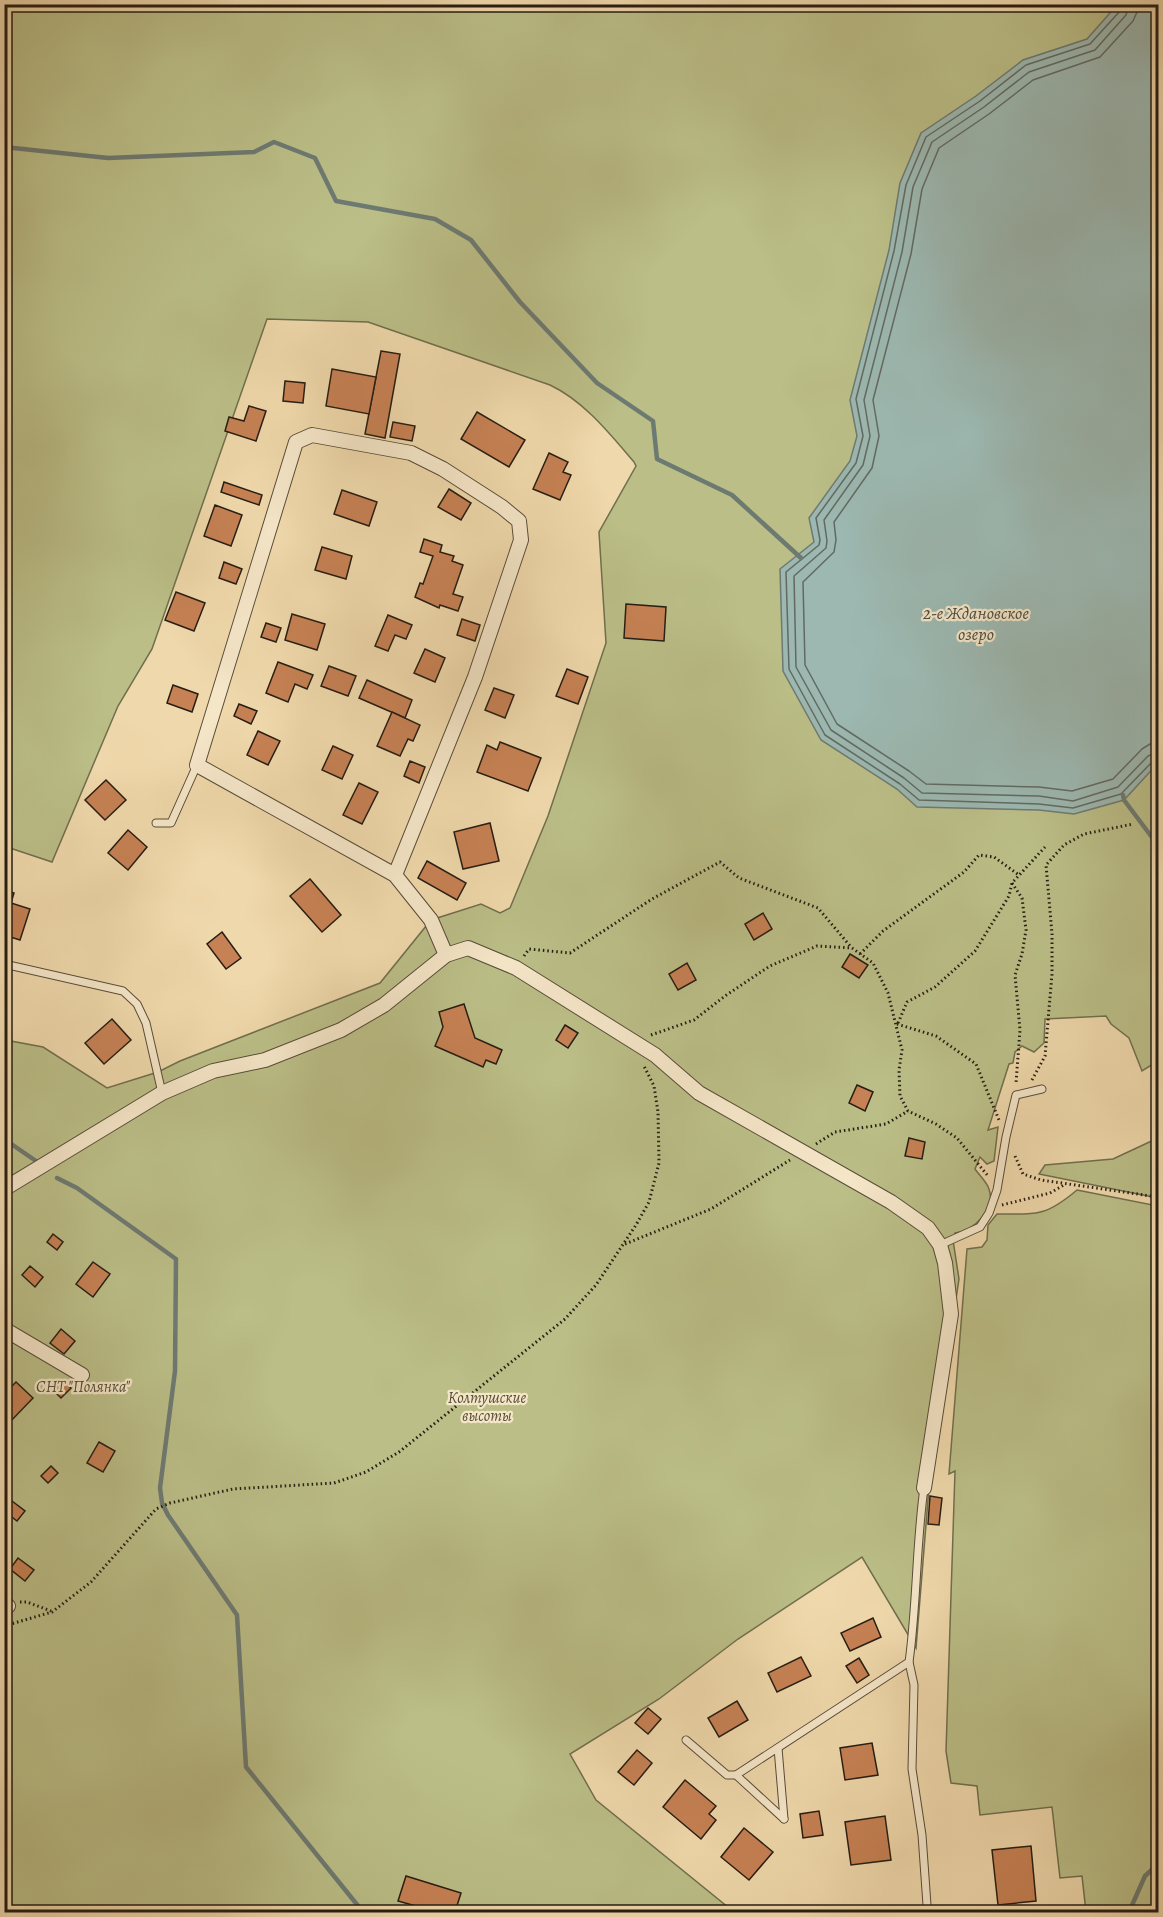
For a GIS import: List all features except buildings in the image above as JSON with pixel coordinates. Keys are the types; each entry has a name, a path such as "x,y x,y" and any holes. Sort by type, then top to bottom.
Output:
{"street":[{"path":"395,875 441,766 475,677 521,540 519,521 502,507 442,469 411,453 312,435 296,442 197,765 395,875 431,920 446,955"},
{"path":"4,1189 162,1093 213,1071 265,1060 341,1030 384,1005 446,955 468,948 516,968 655,1056 699,1092 891,1202 928,1228 940,1245 945,1263 951,1314 924,1488"},
{"path":"4,1329 82,1375"}],"lane":[{"path":"156,823 171,823 197,765"},
{"path":"4,964 123,991 136,1004 147,1023 162,1093"},
{"path":"940,1245 980,1227 991,1207 999,1181 1016,1095 1025,1091 1042,1089"},
{"path":"924,1488 909,1662 914,1684 912,1770 922,1834 927,1905"},
{"path":"686,1740 727,1775 736,1775 909,1662"},
{"path":"736,1775 784,1819 778,1748"}],"path":[{"path":"1025,1091 1045,1056 1052,964 1052,934 1046,865 1064,845 1084,834 1133,824"},
{"path":"897,1024 908,1002 936,987 975,951 1009,896 1012,883 1045,847"},
{"path":"860,954 883,931 964,872 979,855 994,857 1019,875"},
{"path":"516,968 529,949 570,954 652,899 720,862 739,878 818,908 852,948 873,963 888,993 897,1024 902,1050 899,1070 900,1096 908,1111 936,1124 957,1138 985,1175 999,1181"},
{"path":"1012,883 1022,898 1026,930 1022,954 1015,975 1020,1030 1016,1095"},
{"path":"4,1626 52,1612 90,1582 156,1509 170,1503 233,1489 334,1483 366,1472 399,1452 565,1319 596,1286 649,1202 659,1163 658,1112 654,1086 632,1041 694,1020 724,996 770,966 817,946 852,948"},
{"path":"897,1024 936,1036 976,1064 1023,1174 1041,1180 1158,1197"},
{"path":"623,1245 711,1209 835,1132 886,1124 908,1111"},
{"path":"991,1207 1032,1199 1050,1193 1065,1184"},
{"path":"6,1605 27,1602 52,1612"}],"green space":[{"name":"Колтушские высоты","path":"4,5 1158,5 1158,1061 1142,1071 1129,1038 1111,1024 1106,1016 1045,1019 1044,1043 1034,1052 1022,1046 1015,1052 1013,1063 1009,1064 988,1130 998,1127 994,1161 987,1164 980,1157 975,1169 988,1186 989,1204 982,1218 969,1228 955,1233 953,1240 959,1279 931,1463 916,1648 862,1557 738,1639 659,1699 570,1754 596,1800 734,1912 5,1912 5,1040 43,1047 107,1088 158,1072 180,1061 380,983 431,920 481,904 500,913 510,908 548,816 606,643 599,532 636,466 596,419 574,400 550,385 368,322 267,319 152,649 118,706 52,862 13,849 5,852"},
{"path":"1158,1138 1158,1198 1039,1174 1045,1165 1113,1159"},
{"path":"1077,1190 1158,1206 1158,1912 1086,1912 1082,1876 1060,1878 1052,1807 980,1815 977,1786 951,1783 946,1751 955,1471 949,1474 967,1249 982,1247 987,1240 988,1225 997,1214 1040,1212 1057,1205"}],"water":[{"name":"2-е Ждановское озеро","path":"1117,5 1158,5 1158,763 1124,800 1074,814 1039,810 917,807 897,789 821,740 783,671 780,569 814,542 809,518 850,461 857,436 850,400 889,250 900,183 921,133 976,96 1023,60 1087,39"}],"waterway":[{"path":"4,147 108,158 254,152 274,142 315,158 336,201 435,219 471,240 520,302 597,383 653,421 657,459 732,495 801,558"},
{"path":"1123,795 1124,800 1157,844 1158,856"},
{"path":"4,1139 36,1161"},
{"path":"57,1178 77,1188 176,1259 175,1371 160,1488 162,1503 237,1615 246,1767 363,1912"},
{"path":"1129,1912 1145,1876 1158,1864"}],"park label":[{"name":"СНТ \"Полянка\"","path":"83,1386"}]}
